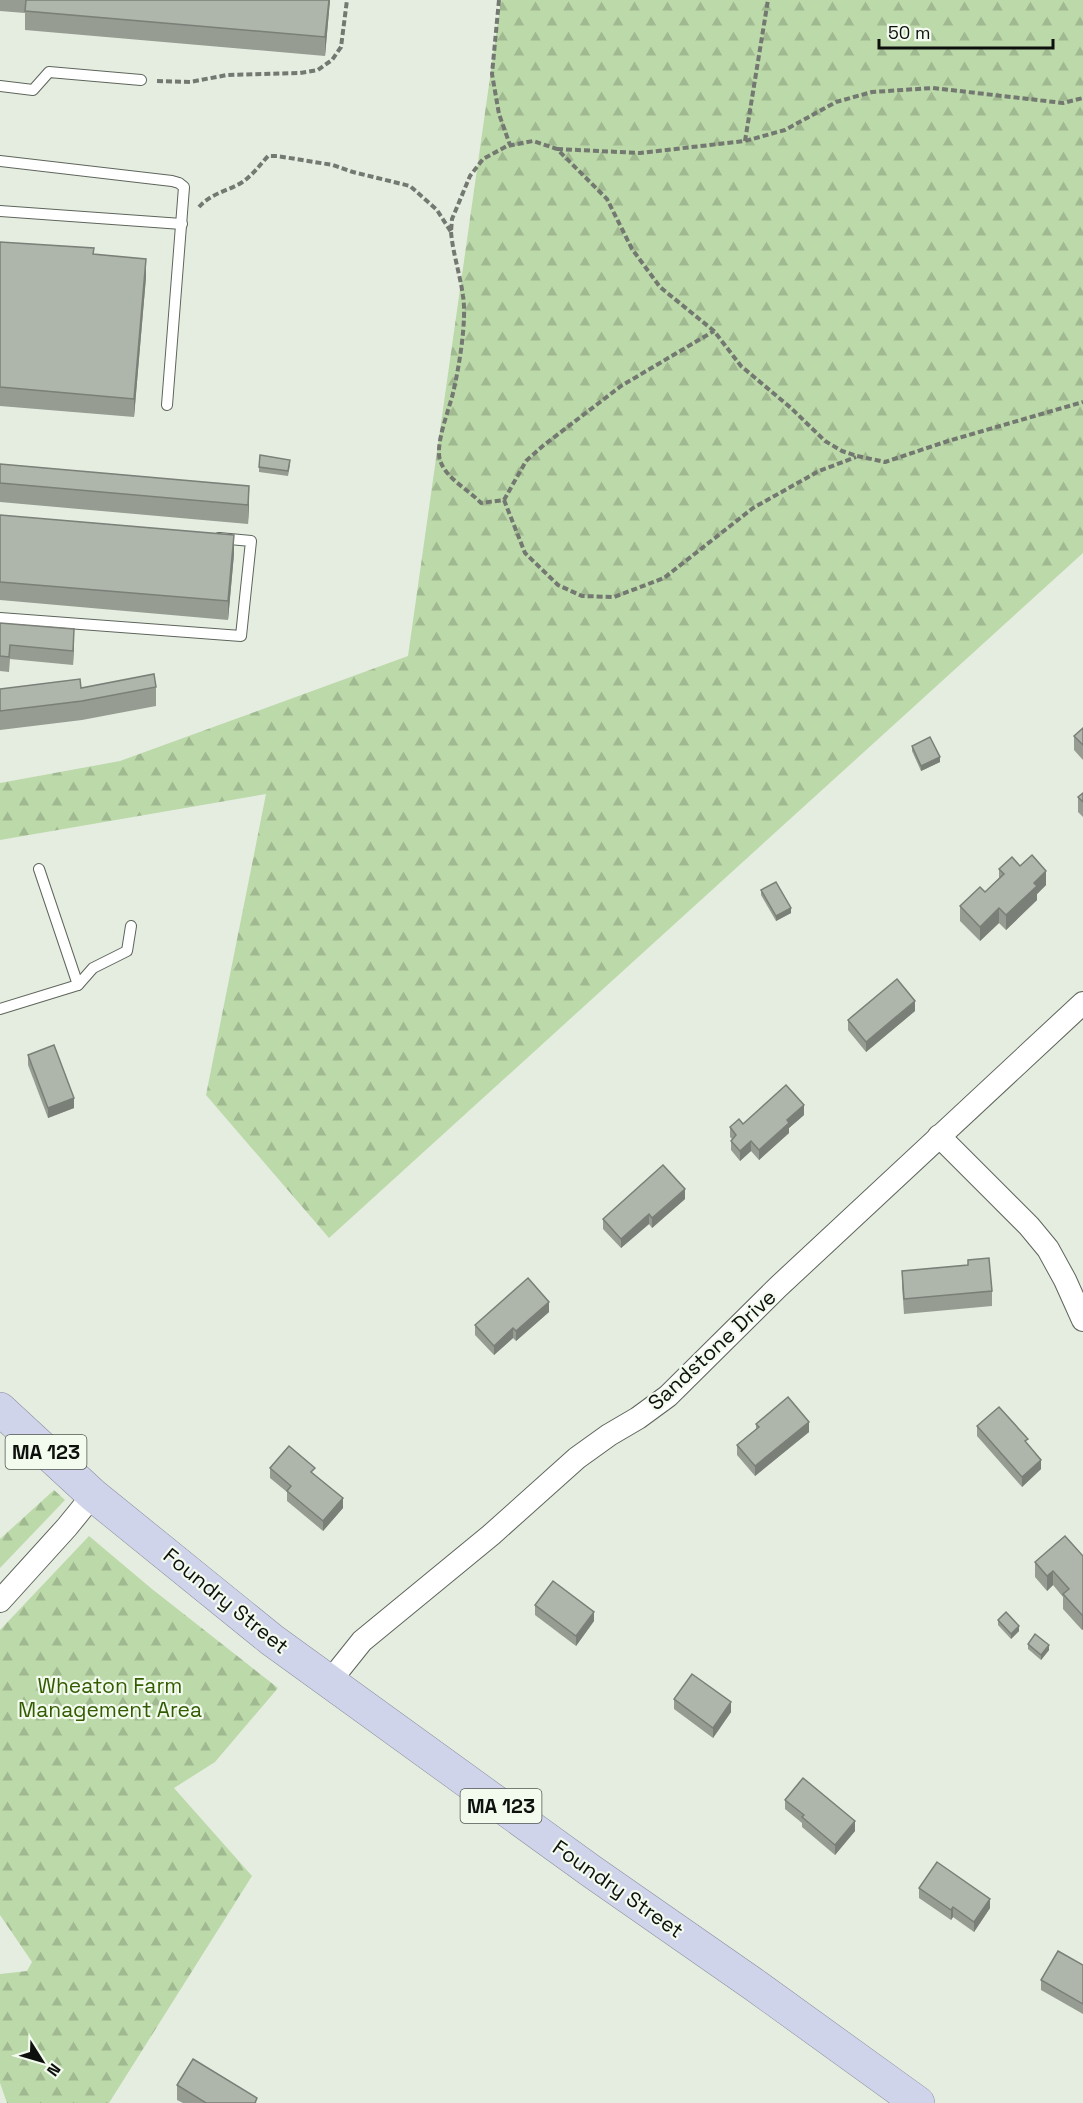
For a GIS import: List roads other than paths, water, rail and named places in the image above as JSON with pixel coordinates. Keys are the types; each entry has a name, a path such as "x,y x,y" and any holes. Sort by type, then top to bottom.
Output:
{"highway":[{"name":"MA 123","path":"0,1408 93,1495"},
{"name":"Foundry Street","path":"93,1495 272,1640 591,1871 918,2103"}],"street":[{"name":"Sandstone Drive","path":"330,1681 362,1641 490,1535 577,1458 609,1435 639,1418 668,1396 778,1287 1083,1003"},
{"path":"939,1136 1029,1226 1048,1249 1083,1320"},
{"path":"0,1601 93,1495"}],"lane":[{"path":"0,86 33,90 49,72 141,80"},
{"path":"0,161 179,183 184,187 167,405"},
{"path":"0,211 182,224"},
{"path":"0,618 241,636 251,541 205,537"},
{"path":"39,869 78,985"},
{"path":"0,1009 78,985 93,968 127,951 131,926"}],"park label":[{"name":"Wheaton Farm Management Area","path":"110,1698"}]}
